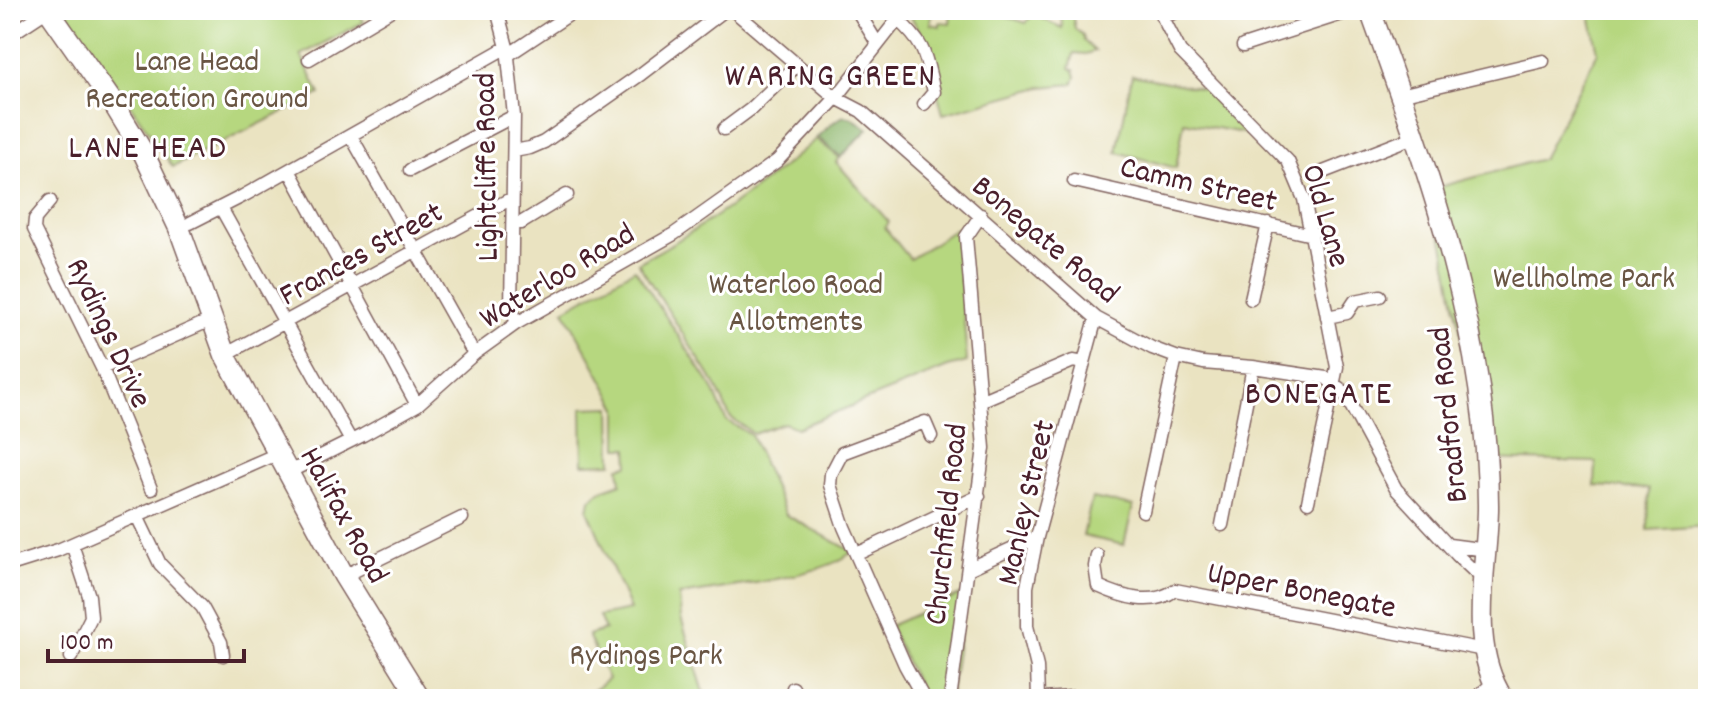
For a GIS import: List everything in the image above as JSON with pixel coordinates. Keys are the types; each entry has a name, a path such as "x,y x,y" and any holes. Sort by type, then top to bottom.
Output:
{"main road":[{"name":"Halifax Road","path":"48,10 113,103 144,154 179,228 211,320 277,454 344,576 420,699"},
{"name":"Bradford Road","path":"1370,10 1416,136 1448,242 1471,336 1486,459 1487,550 1481,631 1498,691"}],"street":[{"path":"10,35 48,10"},
{"path":"309,59 391,10"},
{"path":"190,223 508,51 576,10"},
{"path":"514,151 544,142 725,10"},
{"name":"Bonegate Road","path":"733,10 836,98 861,111 1096,318 1152,348 1176,357 1326,378 1334,384"},
{"path":"857,10 877,43"},
{"path":"1160,13 1182,10"},
{"path":"1243,46 1354,10"},
{"name":"Lightcliffe Road","path":"503,13 514,116 511,308 517,323"},
{"name":"Old Lane","path":"1160,13 1180,51 1288,161 1296,175 1312,235 1337,367 1308,502"},
{"path":"901,15 918,38 934,92 924,104"},
{"name":"Waterloo Road","path":"287,473 417,405 474,354 517,323 661,241 777,161 836,98 901,15"},
{"path":"1400,95 1543,61"},
{"path":"724,129 751,109 796,66"},
{"path":"410,170 514,116"},
{"path":"351,136 474,354"},
{"path":"1318,174 1416,136"},
{"path":"289,170 417,405"},
{"name":"Camm Street","path":"1074,181 1312,235"},
{"path":"513,223 521,223 567,195"},
{"name":"Frances Street","path":"229,353 512,198"},
{"name":"Rydings Drive","path":"50,201 35,219 34,229 102,368 151,489"},
{"path":"221,208 351,441"},
{"name":"Churchfield Road","path":"950,699 984,448 966,237 981,215"},
{"path":"1251,299 1268,224"},
{"path":"1327,317 1347,313 1355,301 1380,296"},
{"name":"Manley Street","path":"1040,699 1037,667 1027,626 1027,587 1037,537 1096,318"},
{"path":"102,368 211,320"},
{"path":"1143,511 1176,357"},
{"path":"980,401 1073,361 1084,363"},
{"path":"1222,525 1253,367"},
{"path":"1334,384 1343,391 1396,489 1475,572 1485,576"},
{"path":"924,699 905,665 844,527 830,485 842,453 923,417 931,436"},
{"path":"10,565 72,544 277,454"},
{"path":"857,554 979,496"},
{"path":"137,516 160,564 202,607 221,642 223,655"},
{"path":"344,576 462,518"},
{"path":"968,569 1037,537"},
{"path":"71,657 91,617 89,596 72,544"},
{"path":"1449,545 1487,550"},
{"name":"Upper Bonegate","path":"1097,555 1098,586 1118,595 1153,600 1175,590 1484,650"},
{"name":"Bradford Road","path":"1475,699 1498,691"},
{"path":"1040,699 1087,696 1116,699"}],"green space":[{"name":"Lane Head Recreation Ground","path":"65,10 357,10 364,22 301,55 320,94 173,167"},
{"path":"914,10 932,10 930,24 940,26 940,22 950,23 951,10 989,10 1026,23 1033,14 1062,28 1061,12 1066,10 1072,13 1075,29 1095,51 1074,53 1070,68 1076,77 1073,84 1041,87 943,114 923,37 910,15"},
{"name":"Wellholme Park","path":"1589,10 1708,10 1708,526 1648,530 1649,489 1595,486 1596,462 1486,459 1432,189 1542,159 1598,52"},
{"path":"1132,75 1213,91 1253,135 1184,122 1176,168 1117,152"},
{"path":"844,116 868,129 841,157 817,137"},
{"name":"Waterloo Road Allotments","path":"816,139 840,158 836,162 889,222 885,228 910,259 957,228 967,362 797,428 784,423 754,434 730,417 716,386 638,263 731,206"},
{"name":"Rydings Park","path":"635,269 713,389 726,420 751,435 786,515 852,551 841,560 798,574 679,595 681,618 706,699 571,699 589,694 608,679 588,635 605,630 599,616 630,610 588,510 590,500 602,490 621,483 619,467 629,465 628,448 618,448 618,408 564,310"},
{"path":"611,407 612,463 583,464 582,408"},
{"path":"1092,498 1133,506 1124,545 1083,536"},
{"path":"965,593 950,699 924,699 889,626"}],"district":[{"name":"WARING GREEN","path":"831,73"},
{"name":"LANE HEAD","path":"148,145"},
{"name":"BONEGATE","path":"1319,391"}]}
